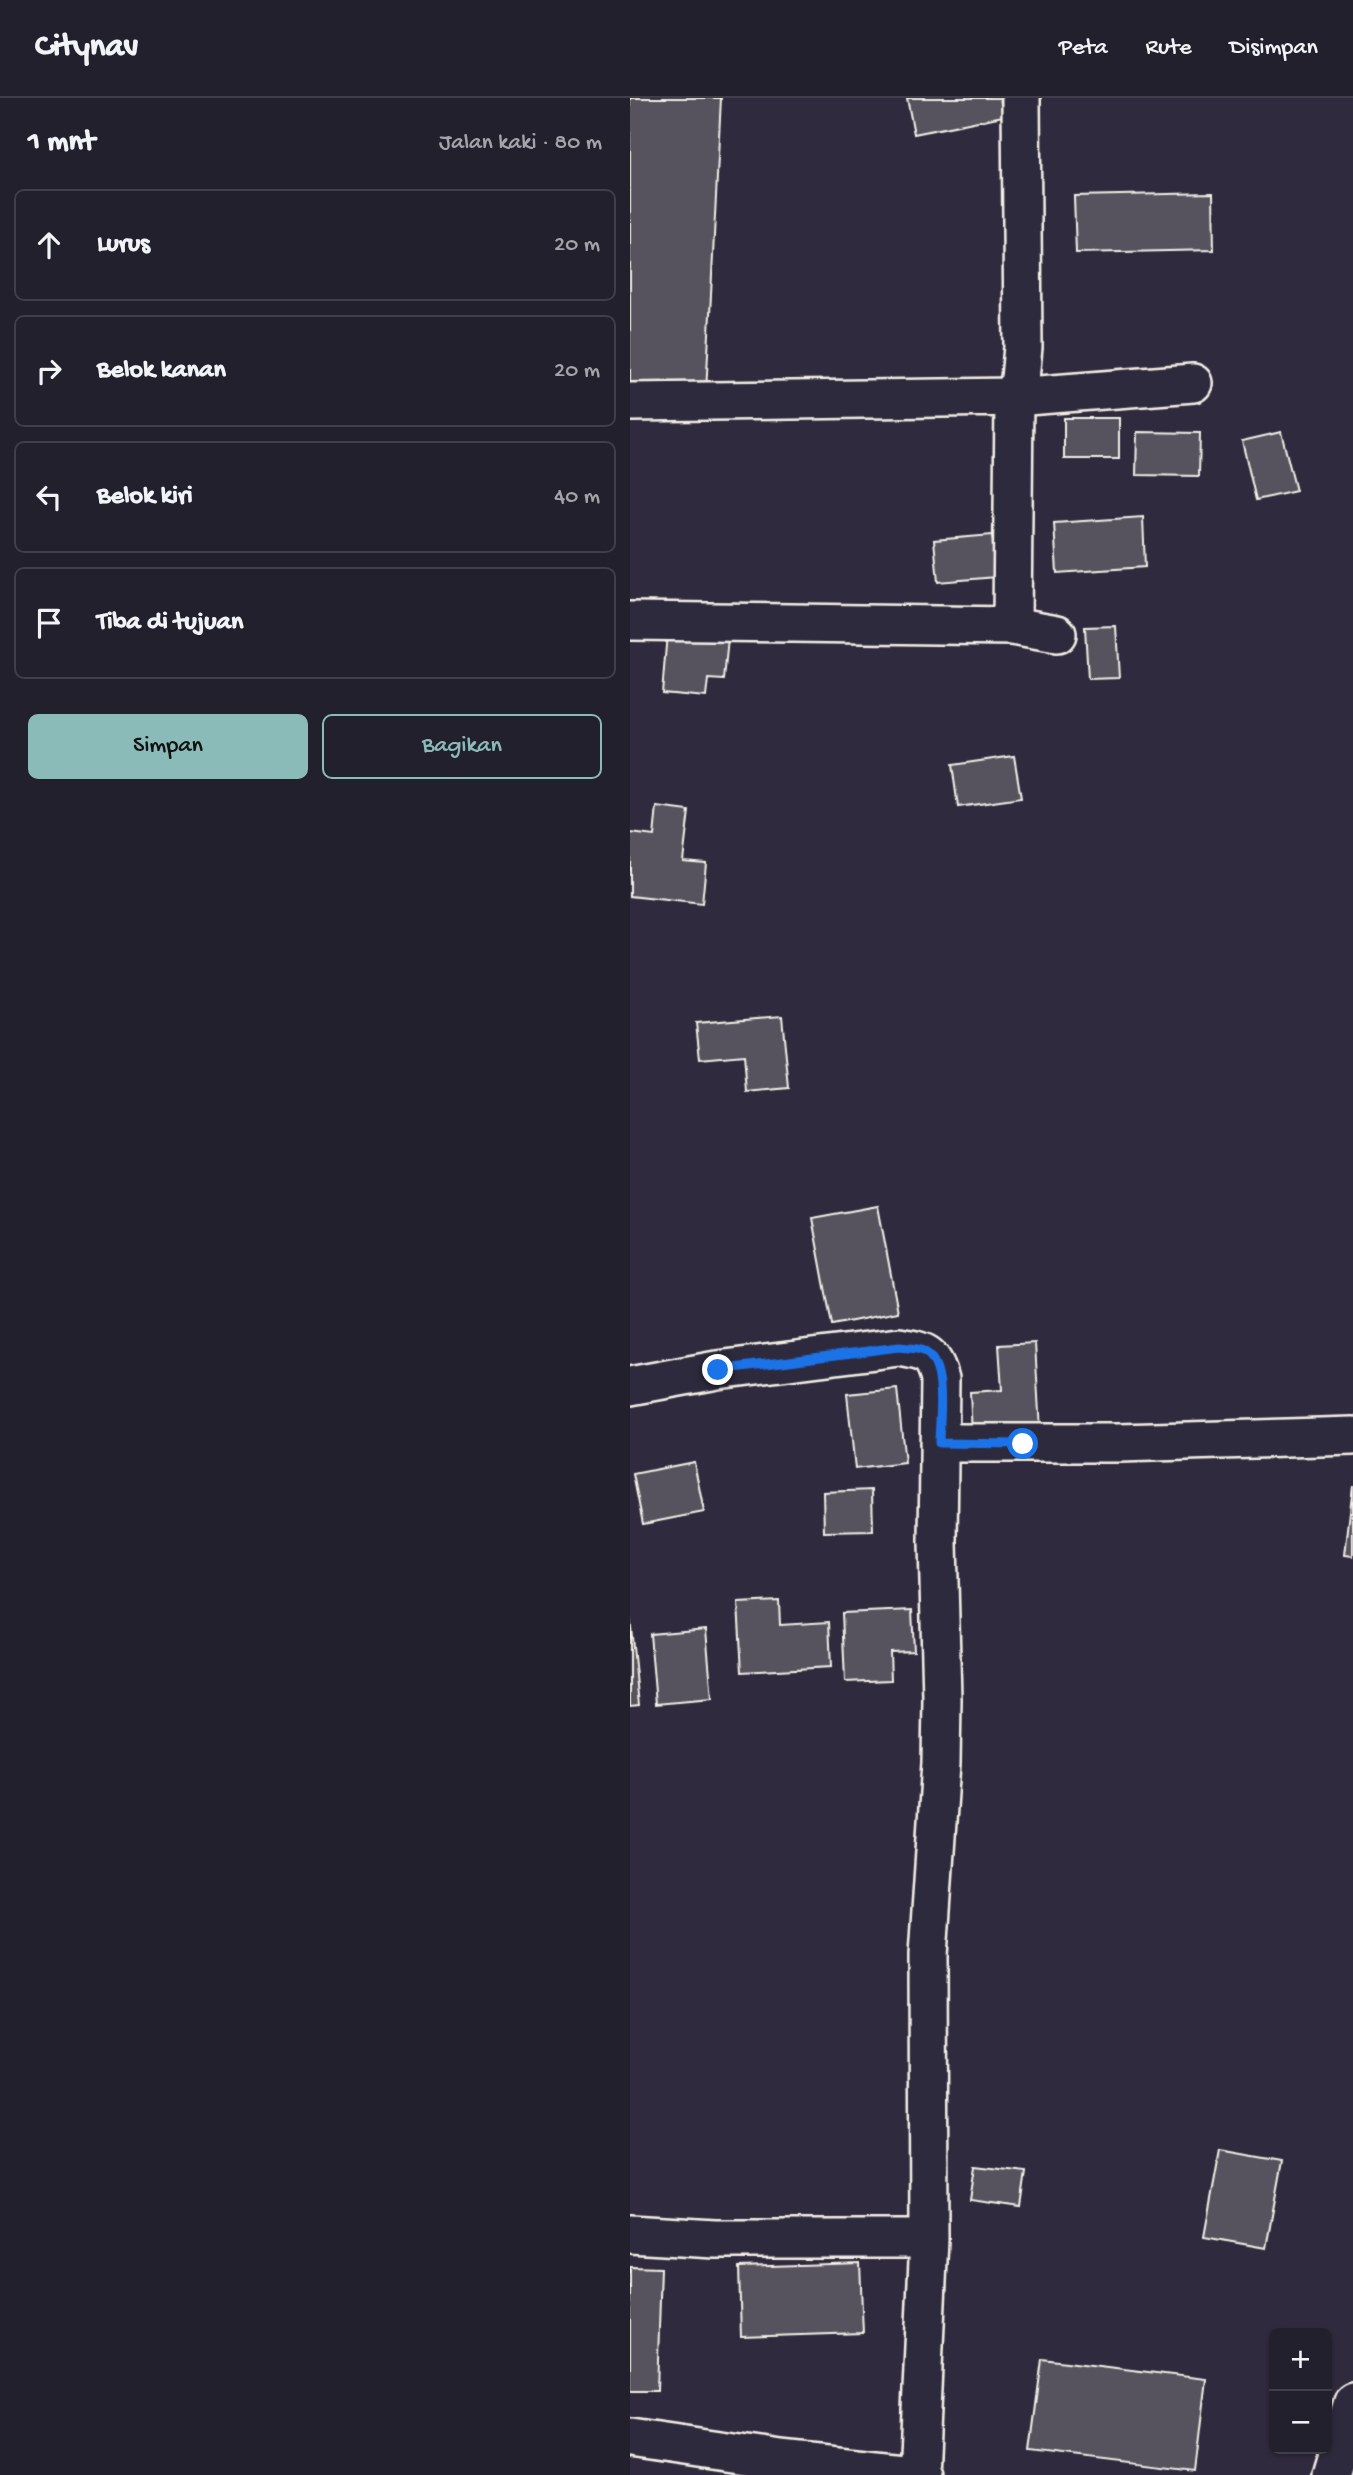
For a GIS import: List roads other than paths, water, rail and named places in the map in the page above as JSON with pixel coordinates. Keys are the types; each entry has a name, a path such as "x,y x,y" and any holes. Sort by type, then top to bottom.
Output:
{"street":[{"path":"1012,626 1014,397 1020,379 1023,347 1021,98"},
{"path":"630,402 1014,397 1193,383"},
{"path":"630,621 1012,626 1057,634"},
{"path":"630,1387 718,1370 899,1347 923,1351 936,1363 940,1379 938,1542 942,1699 928,1955 929,2239 919,2475 780,2460 630,2438"},
{"path":"939,1443 1119,1443 1353,1436"},
{"path":"630,2234 715,2239 929,2239"},
{"path":"1331,2475 1353,2402"}]}
